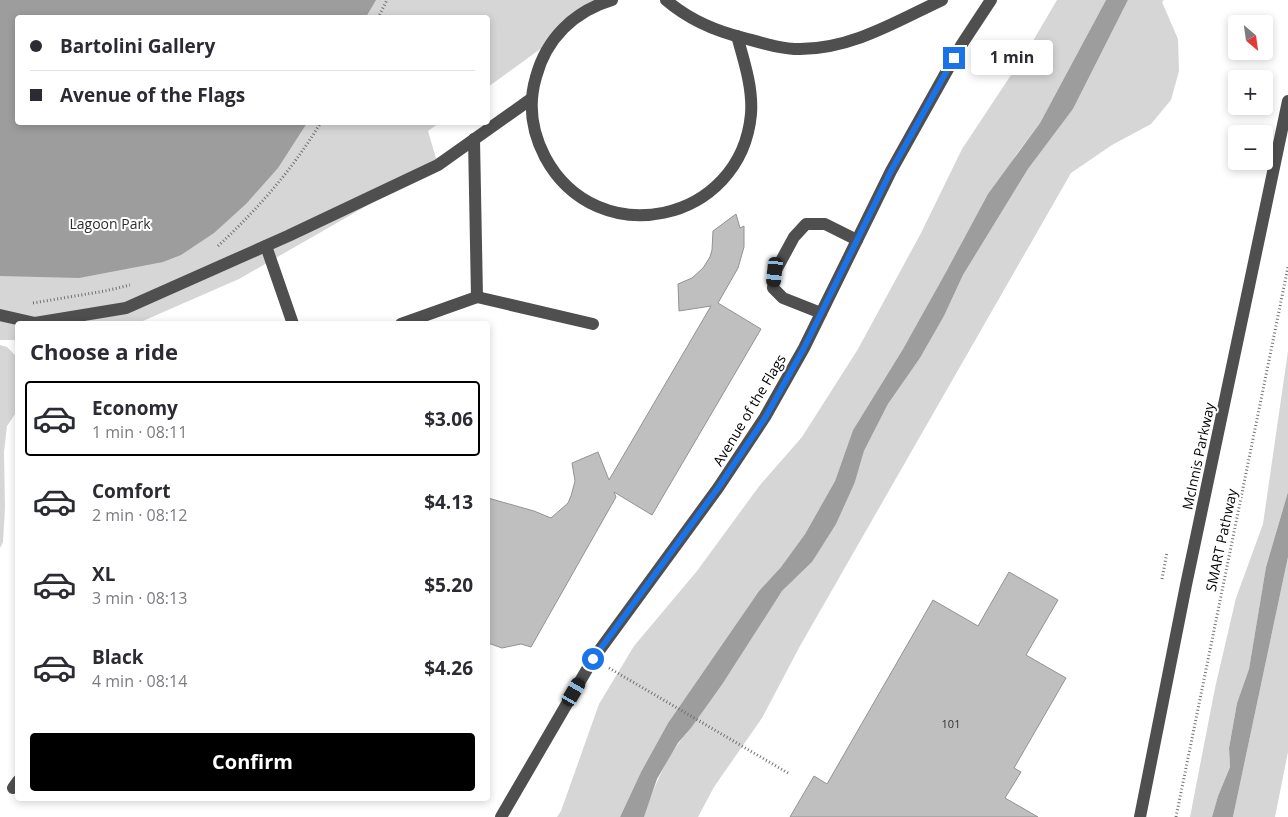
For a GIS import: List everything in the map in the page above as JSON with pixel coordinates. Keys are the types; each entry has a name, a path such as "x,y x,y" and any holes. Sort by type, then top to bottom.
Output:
{"street":[{"path":"612,0 598,4 581,13 566,25 554,39 538,68 531,98 534,130 539,145 558,177 586,202 604,210 638,216 671,212 688,205 715,188 736,161 744,144 751,114 751,97 745,64 737,36"},
{"path":"666,0 691,18 737,36 761,43 798,49 828,46 873,33 942,0"},
{"name":"Avenue of the Flags","path":"501,817 593,659 742,453 786,381 912,133 962,44 991,0"},
{"path":"47,321 126,308 266,246 438,165 531,98"},
{"name":"McInnis Parkway","path":"1140,817 1184,594 1288,101"},
{"path":"474,139 477,296"},
{"path":"821,313 782,298 773,288 775,272 794,237 806,224 825,224 857,240"},
{"path":"266,246 292,321"},
{"path":"409,321 477,296 593,324"},
{"path":"0,315 26,321"}],"path":[{"path":"380,15 387,0"},
{"path":"216,247 252,213 276,186 301,154 319,125"},
{"name":"SMART Pathway","path":"1176,817 1288,267"},
{"path":"29,303 105,291 134,283"},
{"path":"1162,579 1167,552"},
{"path":"616,672 788,772"}],"green space":[{"name":"Lagoon Park","path":"0,0 612,0 490,86 490,15 15,15 15,125 436,125 428,131 438,165 239,279 143,321 15,321 15,340 0,340"},
{"path":"1057,0 1106,0 1040,123 1016,155 903,349 853,430 835,481 805,534 781,567 759,591 668,723 641,772 620,817 557,817 561,811 599,704 634,646 697,571 760,485 802,437 858,349 921,233 962,149 1027,51"},
{"path":"1128,0 1164,0 1162,2 1178,39 1179,71 1171,100 1151,124 1112,145 1071,173 800,646 762,718 714,787 698,817 644,817 657,781 668,759 691,728 782,591 812,562 855,482 864,451 888,404 920,358 944,316 963,275 1028,169 1073,109"},
{"path":"0,345 7,347 15,355 15,414 7,426 4,452 5,508 3,542 0,548"},
{"path":"1288,351 1288,492 1266,567 1249,669 1237,703 1229,748 1230,767 1212,817 1190,817 1215,688 1236,598 1263,524"},
{"path":"1288,557 1288,752 1275,817 1233,817"}],"shaded area":[{"path":"0,0 376,0 367,15 15,15 15,125 306,125 278,168 246,204 214,233 181,255 163,262 79,278 0,276"},
{"path":"1106,0 1128,0 1073,109 1028,169 963,275 944,316 920,358 888,404 864,451 855,482 836,524 812,562 782,591 723,683 678,743 657,779 644,817 620,817 641,772 668,723 759,591 781,567 805,534 835,481 853,430 903,349 988,194 1040,123"},
{"path":"1288,492 1288,557 1233,817 1212,817 1230,767 1229,748 1237,703 1249,669 1266,567"}],"building":[{"path":"736,214 740,228 744,226 744,247 738,268 718,303 761,329 652,515 614,492 616,497 531,647 521,644 502,648 490,644 490,499 534,511 551,518 568,503 571,496 575,481 572,463 598,452 609,480 711,306 679,311 678,284 692,278 703,268 712,250 713,231"},
{"path":"1009,572 1058,600 1026,655 1066,678 1014,768 1021,772 1005,798 1038,817 790,817 814,776 827,784 933,600 978,626"}],"route":[{"path":"593,659 718,488 765,418 804,348 873,205 954,58"}]}
